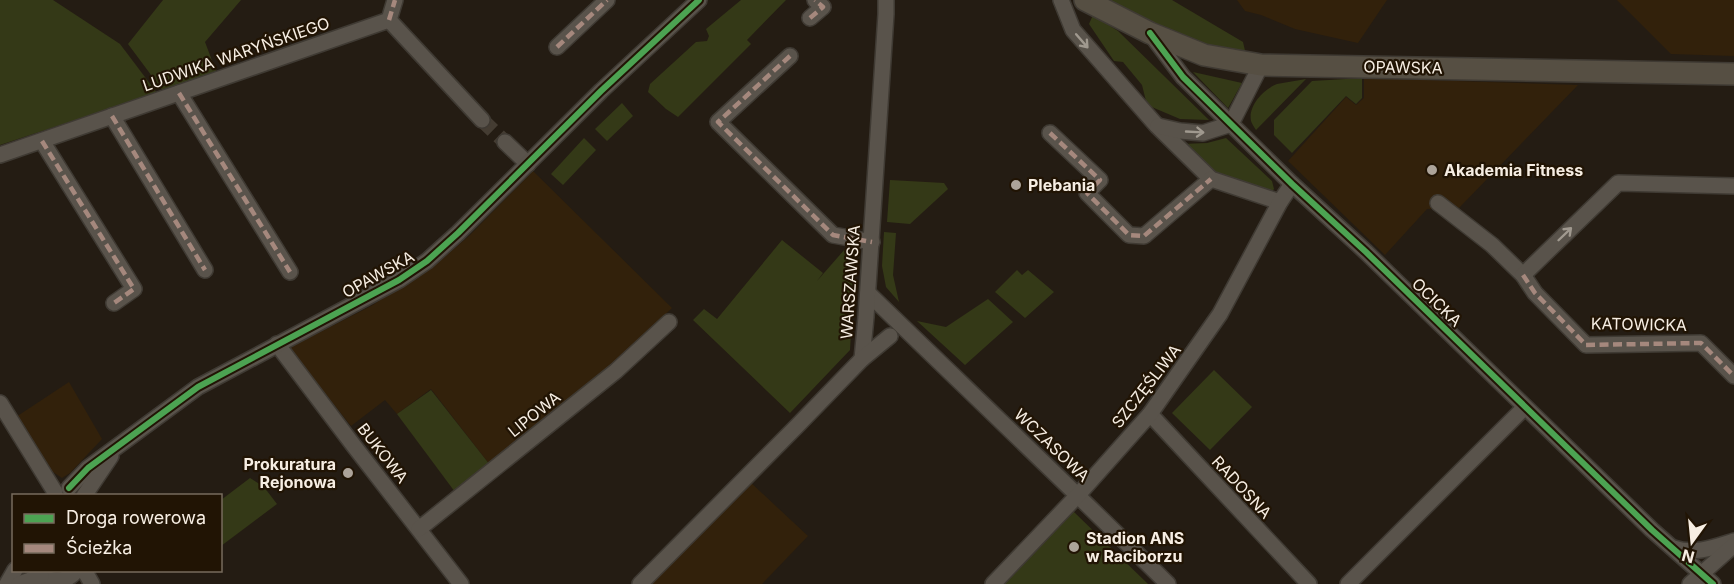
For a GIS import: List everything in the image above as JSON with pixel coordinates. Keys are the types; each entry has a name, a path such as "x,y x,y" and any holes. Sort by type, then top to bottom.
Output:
{"main road":[{"name":"OPAWSKA","path":"1085,0 1150,33 1204,55 1261,65 1734,74"}],"street":[{"path":"395,0 389,20 482,120"},
{"path":"557,47 607,0"},
{"name":"OPAWSKA","path":"64,493 88,468 198,387 399,280 427,261 699,0"},
{"path":"810,18 823,7 815,0"},
{"name":"WARSZAWSKA","path":"639,584 862,359 872,242 886,0"},
{"path":"1061,0 1072,30 1157,126 1211,179 1280,202"},
{"name":"LUDWIKA WARYŃSKIEGO","path":"0,155 389,20"},
{"name":"OCICKA","path":"1150,33 1183,77 1292,184 1366,252 1671,548 1707,579"},
{"path":"790,56 718,122 833,235 872,242"},
{"path":"1157,126 1203,133 1231,124 1261,65"},
{"path":"179,93 290,272"},
{"path":"112,116 205,270"},
{"path":"1050,132 1100,180 1087,193 1130,235 1144,236 1211,179"},
{"path":"42,141 134,289 114,303"},
{"path":"505,142 528,164"},
{"path":"1523,275 1618,183 1734,186"},
{"name":"SZCZĘŚLIWA","path":"993,584 1078,495 1150,414 1221,315 1280,202 1292,184"},
{"name":"KATOWICKA","path":"1438,203 1492,245 1523,275 1535,293 1586,345 1701,343 1734,376"},
{"name":"WCZASOWA","path":"868,293 1168,584"},
{"path":"866,317 894,318"},
{"name":"LIPOWA","path":"419,529 616,371 669,322"},
{"path":"865,334 891,336 908,334"},
{"path":"862,359 891,336"},
{"name":"BUKOWA","path":"277,344 461,584"},
{"path":"0,403 64,493"},
{"path":"1348,584 1525,407"},
{"name":"RADOSNA","path":"1150,414 1309,584"},
{"name":"OPAWSKA","path":"85,494 117,448"},
{"path":"1671,548 1690,552 1734,543"},
{"path":"1690,584 1707,579 1734,543"},
{"path":"19,584 39,573 51,581 65,583 75,572"}],"shaded area":[{"path":"1237,0 1387,0 1358,43 1295,29 1245,11"},
{"path":"1617,0 1734,0 1734,56 1671,54"},
{"path":"1364,78 1578,85 1459,208 1427,209 1385,255 1288,161 1346,97 1356,105 1364,98"},
{"path":"533,171 672,308 567,404 490,465 431,389 397,414 385,400 351,426 289,348 371,306 433,267 470,235"},
{"path":"69,382 102,439 70,473 62,478 50,470 16,417"},
{"path":"749,481 808,536 762,584 648,584"}],"green space":[{"path":"0,0 53,0 120,44 157,93 0,145"},
{"path":"163,0 241,0 205,42 216,71 163,91 128,44"},
{"path":"741,0 786,0 747,40 751,44 678,117 648,92 650,84 696,42 707,41 709,36 706,29"},
{"path":"1099,0 1172,0 1243,42 1246,55 1214,50"},
{"path":"1093,15 1118,31 1209,120 1180,119 1147,105 1142,85 1123,62 1114,61 1089,24"},
{"path":"1193,72 1242,83 1228,108"},
{"path":"1362,78 1362,98 1356,104 1346,96 1292,153 1274,135 1274,120 1312,81"},
{"path":"1306,79 1256,130 1251,121 1251,115 1258,98 1277,84"},
{"path":"622,103 633,116 607,141 595,129"},
{"path":"584,138 596,150 563,185 551,174"},
{"path":"1226,138 1272,181 1274,189 1271,193 1211,171 1182,144 1207,143"},
{"path":"890,180 944,183 948,189 910,224 887,222"},
{"path":"884,232 896,233 893,275 899,302 886,287 882,266"},
{"path":"782,240 823,273 817,281 845,249 856,249 850,350 790,413 693,320 704,309 717,319"},
{"path":"1017,270 1022,275 1028,270 1054,292 1025,318 995,292"},
{"path":"988,299 1013,322 965,365 917,321 946,327"},
{"path":"1214,370 1252,407 1210,450 1172,413"},
{"path":"431,390 490,465 455,492 397,414"},
{"path":"250,478 264,487 277,504 222,545 222,499"},
{"name":"Stadion ANS w Raciborzu","path":"1073,511 1148,584 1002,584"}],"tunnel":[{"path":"482,120 505,142"}],"marked path":[{"path":"389,20 395,0"},
{"path":"557,47 607,0"},
{"path":"810,18 823,7 815,0"},
{"path":"790,56 718,122 833,235 872,242"},
{"path":"179,93 290,272"},
{"path":"112,116 205,270"},
{"path":"1050,133 1100,180 1087,193 1129,235 1144,236 1211,179"},
{"path":"42,141 134,289 114,303"},
{"path":"1523,275 1535,293 1586,345 1701,343 1734,376"}],"cycle path":[{"path":"69,488 88,468 198,387 399,280 427,261 601,91 699,0"},
{"path":"1150,33 1183,77 1292,184 1366,252 1652,530 1713,584"}],"place":[{"name":"Akademia Fitness","path":"1432,170"},
{"name":"Plebania","path":"1016,185"},
{"name":"Prokuratura Rejonowa","path":"348,473"},
{"name":"Stadion ANS w Raciborzu","path":"1074,547"}]}
